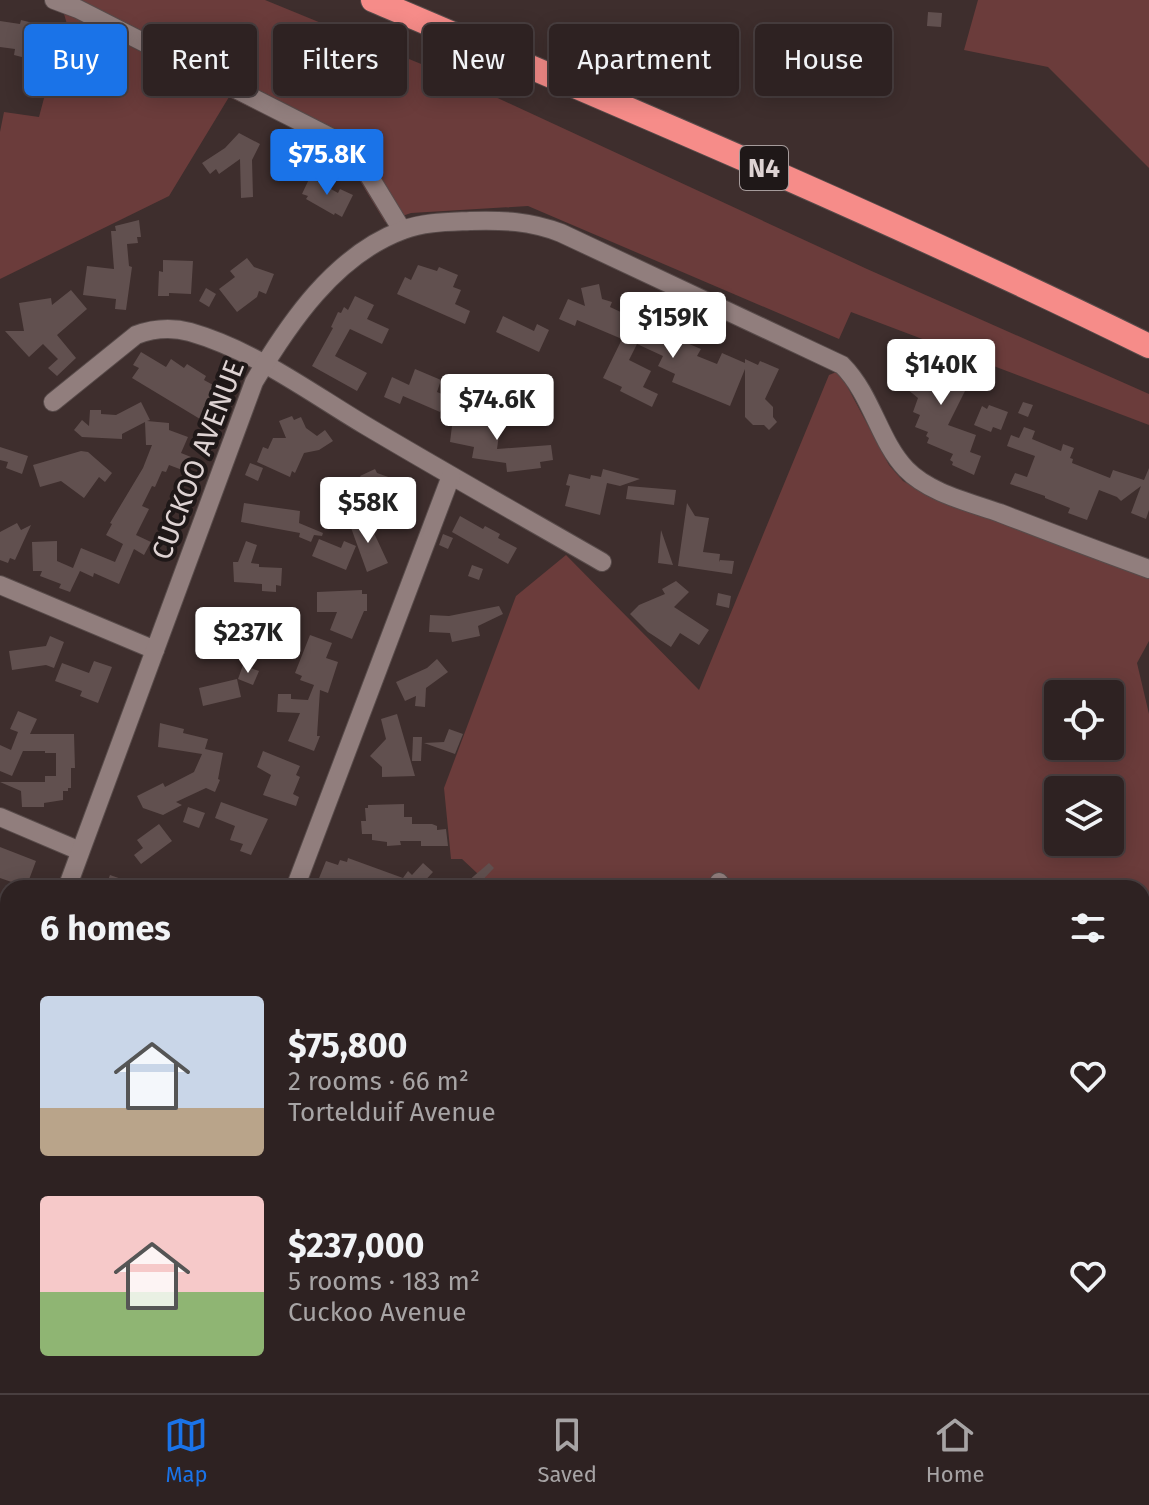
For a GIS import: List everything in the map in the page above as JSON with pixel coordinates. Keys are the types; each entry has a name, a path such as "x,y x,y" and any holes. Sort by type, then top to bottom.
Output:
{"highway":[{"name":"N4","path":"373,0 651,118 988,267 1149,346"}],"street":[{"path":"54,0 78,9 342,143 357,156 402,230"},
{"name":"CUCKOO AVENUE","path":"70,880 254,382 301,310 320,288 360,255 402,230 425,225 506,220 542,226 561,233 842,365 864,393 900,461 917,478 972,503 1149,569"},
{"path":"53,402 136,335 152,329 168,328 190,332 248,355 602,562"},
{"path":"298,880 451,476"},
{"path":"0,585 155,650"},
{"path":"0,817 80,851"}],"shaded area":[{"path":"60,0 265,0 324,24 273,24 273,96 407,96 407,58 423,65 423,96 493,96 867,269 1149,394 1149,425 851,312 839,339 528,206 411,213 385,222 343,153 229,97 169,196 0,279 0,132 4,112 39,117 45,96 127,96 127,24 67,24"},
{"path":"978,0 1149,0 1149,168 1048,67 964,50"},
{"path":"839,371 889,465 903,481 926,494 1149,576 1149,641 1137,663 1149,714 1149,880 484,880 462,859 451,859 444,788 516,596 566,555 699,690 829,375"}],"building":[{"path":"928,12 942,13 941,27 927,26"},
{"path":"21,20 33,23 24,24 24,58 14,55 15,49 0,47 0,21 20,24"},
{"path":"239,133 260,144 252,160 253,197 241,198 240,159 219,174 216,169 210,174 202,163 225,148"},
{"path":"310,177 338,193 340,189 353,195 342,217 302,194"},
{"path":"139,220 141,237 137,237 138,243 127,244 129,266 132,267 126,310 115,309 116,299 83,295 87,266 114,269 111,231 116,231 115,226"},
{"path":"247,258 254,267 274,274 266,294 259,291 257,297 237,312 219,289 235,277 230,271"},
{"path":"163,260 193,261 191,294 158,296 159,271 163,272"},
{"path":"418,265 437,271 439,267 458,275 453,287 461,290 455,304 470,311 465,324 397,294 405,277 411,280"},
{"path":"599,284 602,299 612,302 610,307 625,314 623,319 642,328 646,320 666,329 668,325 679,330 675,338 701,349 697,356 717,364 722,353 745,363 745,359 758,365 760,361 779,369 765,399 773,407 773,417 777,422 769,430 764,425 753,425 745,417 745,369 730,406 672,382 675,374 658,366 663,356 637,344 629,360 651,371 643,387 658,394 652,407 620,391 622,387 603,378 622,339 577,320 575,326 559,319 568,299 585,306 581,288"},
{"path":"206,288 216,294 209,307 199,301"},
{"path":"71,290 87,309 57,335 76,358 57,376 48,368 58,359 43,344 29,357 5,331 24,331 19,303 51,298 52,305"},
{"path":"355,296 374,305 367,319 389,329 382,344 350,329 335,356 367,373 357,391 312,366 333,328 338,312 341,313 344,307 348,310"},
{"path":"503,316 534,331 537,324 549,330 539,352 496,332"},
{"path":"897,348 949,369 951,364 967,370 964,386 967,387 948,425 976,435 970,452 981,456 974,475 952,465 950,460 953,454 927,443 928,432 915,427 920,415 913,412 918,398 907,389 915,369 893,360"},
{"path":"141,352 166,367 171,359 184,368 187,364 215,386 209,395 212,400 200,419 132,378 139,368 133,365"},
{"path":"415,369 441,380 437,392 447,396 440,412 403,396 400,404 384,397 392,377 409,385"},
{"path":"141,402 150,420 147,421 169,423 169,430 188,437 181,453 191,457 185,471 169,465 166,472 162,471 155,487 152,486 142,506 149,509 136,535 151,542 144,555 134,549 119,584 94,573 93,577 80,571 70,592 59,588 61,584 40,576 42,571 33,571 32,542 57,541 57,561 73,568 81,548 115,562 123,544 106,535 143,468 152,445 146,445 145,422 122,434 122,439 82,437 74,430 82,420 89,426 90,410 116,415"},
{"path":"1023,402 1033,405 1028,417 1018,413"},
{"path":"495,403 507,408 501,420 497,449 551,445 553,460 540,462 541,468 507,472 506,463 472,458 474,447 450,442 453,418 484,418"},
{"path":"989,405 1008,412 1001,430 993,427 991,432 974,425 982,406 987,409"},
{"path":"292,416 294,420 301,417 306,428 317,436 325,430 333,441 319,450 304,453 290,477 257,462 263,447 268,449 273,438 286,438 279,421"},
{"path":"1024,427 1035,431 1032,439 1061,451 1063,444 1074,448 1070,458 1073,459 1072,463 1110,478 1113,470 1144,480 1149,468 1149,510 1146,519 1131,513 1141,486 1121,501 1099,490 1087,520 1068,513 1070,508 1045,496 1010,484 1015,473 1027,477 1035,456 1007,446 1011,435 1019,438"},
{"path":"0,447 28,456 22,474 6,468 8,462 0,460"},
{"path":"81,451 88,452 112,473 105,482 99,477 84,498 61,481 40,487 33,465"},
{"path":"250,463 263,468 258,481 245,475"},
{"path":"375,469 377,473 408,484 413,499 410,509 401,505 396,519 363,507 367,490 360,476"},
{"path":"603,469 640,479 620,486 607,483 600,515 565,506 570,486 566,485 569,474 590,479 591,475 601,477"},
{"path":"628,486 676,490 674,505 626,499"},
{"path":"244,503 300,511 299,523 323,533 322,536 314,535 311,542 299,537 300,533 241,522"},
{"path":"687,503 695,516 709,518 703,552 720,554 719,562 734,561 732,574 678,566"},
{"path":"460,516 483,529 485,526 500,534 498,538 517,548 508,564 452,532"},
{"path":"367,518 388,563 367,572 350,525"},
{"path":"17,523 21,530 31,525 15,560 10,558 8,563 0,560 0,532"},
{"path":"661,530 673,565 658,563"},
{"path":"443,534 453,538 448,549 439,545"},
{"path":"319,539 341,548 344,541 356,546 346,570 312,556"},
{"path":"246,541 257,545 251,563 259,564 259,567 282,568 281,586 276,585 276,592 262,591 262,584 234,582 233,562 238,562"},
{"path":"472,565 483,569 479,580 468,576"},
{"path":"676,581 689,592 674,607 709,630 699,645 680,633 671,647 648,632 630,614 639,605 665,594 662,589"},
{"path":"362,590 362,594 367,594 367,611 364,611 352,639 330,630 337,612 317,612 317,592"},
{"path":"718,593 731,596 729,608 716,605"},
{"path":"499,606 503,614 478,626 480,636 452,642 450,633 429,632 430,615 449,616"},
{"path":"239,619 240,639 236,639 236,645 220,646 220,640 200,641 199,626 210,626 210,620"},
{"path":"310,635 332,643 326,658 338,662 328,693 320,690 317,736 320,736 314,751 288,741 300,713 277,712 278,694 291,694 291,699 308,700 314,685 300,680 302,676 295,673"},
{"path":"50,636 64,642 54,668 46,665 12,670 9,651 46,646"},
{"path":"437,659 448,672 426,688 425,707 415,706 416,696 405,701 396,682 427,668"},
{"path":"94,661 112,667 98,703 80,696 82,691 55,681 62,663 89,673"},
{"path":"243,665 259,671 253,685 238,679"},
{"path":"237,679 241,697 203,706 199,688"},
{"path":"18,711 37,719 30,734 74,734 75,768 71,768 71,788 63,791 63,800 44,803 44,807 22,807 21,791 0,782 45,782 45,776 56,776 56,753 45,751 23,751 12,776 0,771 0,745 11,750 18,732 10,729"},
{"path":"397,714 415,776 382,777 382,767 370,756 386,739 381,719"},
{"path":"160,723 208,739 205,749 223,753 220,780 215,792 206,788 176,802 182,805 163,815 143,808 137,796 163,783 165,787 194,772 202,754 158,747"},
{"path":"449,729 463,734 455,754 424,743 444,742"},
{"path":"413,737 422,737 421,761 412,761"},
{"path":"263,751 300,766 296,775 300,777 293,794 299,797 296,806 263,795 271,775 257,767"},
{"path":"221,802 268,819 251,855 240,851 243,844 230,840 235,826 215,818"},
{"path":"404,804 404,817 412,817 412,824 432,824 437,826 437,830 446,829 448,846 421,846 421,841 400,841 401,845 387,846 387,842 372,840 372,834 362,834 361,821 366,821 365,808 368,805"},
{"path":"188,807 205,813 199,828 183,822"},
{"path":"159,824 172,841 141,864 134,855 143,848 137,840"},
{"path":"0,847 36,861 29,880 0,878"},
{"path":"348,858 403,878 408,871 412,875 423,863 433,872 426,880 318,880 326,861 338,865 340,860 347,862"},
{"path":"489,863 494,868 483,880 469,880"},
{"path":"110,875 124,880 108,880"}]}
